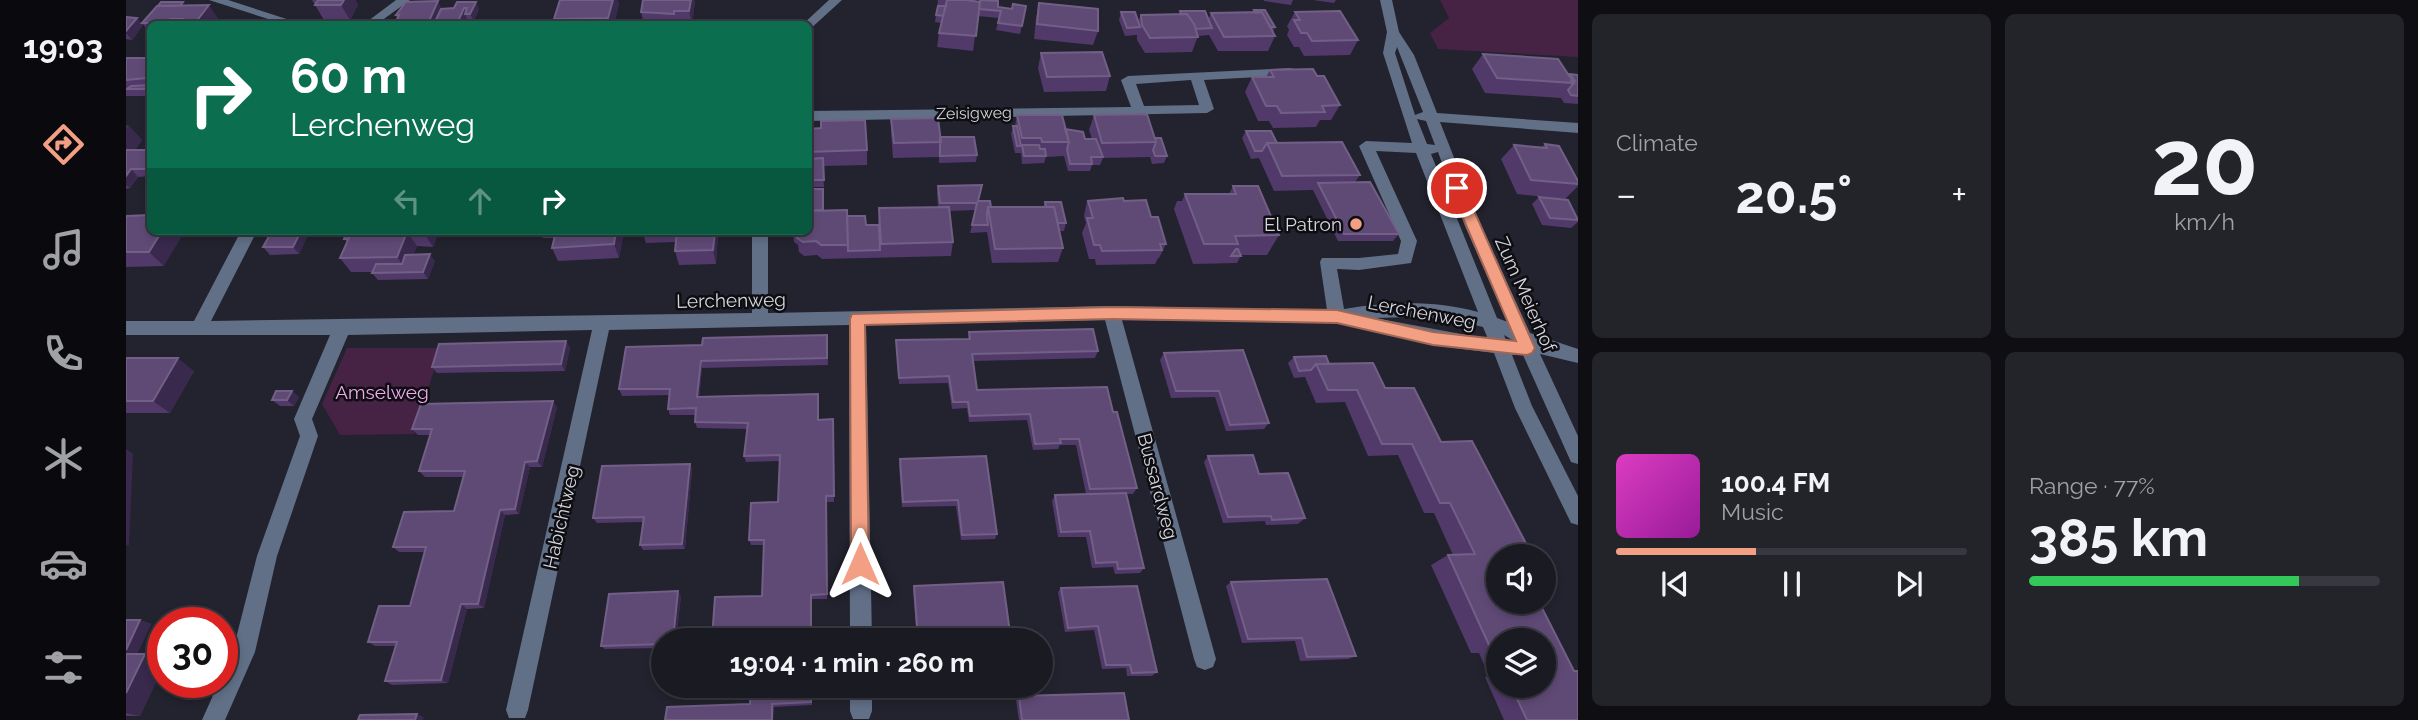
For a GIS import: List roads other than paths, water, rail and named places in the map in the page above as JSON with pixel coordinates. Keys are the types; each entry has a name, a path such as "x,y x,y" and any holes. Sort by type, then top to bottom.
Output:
{"street":[{"path":"215,0 286,21"},
{"path":"374,21 404,0"},
{"path":"812,23 836,0"},
{"name":"Zum Meierhof","path":"1386,0 1393,32 1408,55 1442,150 1524,341 1578,456"},
{"name":"Zum Meierhof","path":"1393,32 1389,53 1408,114 1498,347 1524,408 1578,516"},
{"path":"1139,111 1128,80 1297,72"},
{"name":"Zeisigweg","path":"812,116 1207,109 1196,76"},
{"path":"1408,114 1578,128"},
{"path":"1337,317 1328,262 1359,264 1405,259 1409,241 1366,146 1442,150"},
{"path":"198,330 247,235"},
{"path":"760,235 760,320"},
{"name":"Lerchenweg","path":"1337,317 1367,311 1454,313 1489,322 1524,341 1578,356"},
{"name":"Lerchenweg","path":"126,328 342,328 1112,313 1337,317 1433,339 1498,347 1524,341"},
{"name":"Bussardweg","path":"1112,313 1205,659"},
{"path":"857,319 861,628"},
{"name":"Habichtweg","path":"517,710 602,323"},
{"path":"213,720 244,652 267,556 309,436 303,419 342,328"},
{"path":"861,698 861,711"}],"place":[{"name":"El Patron","path":"1356,224"}],"park label":[{"name":"Amselweg","path":"382,392"}]}
